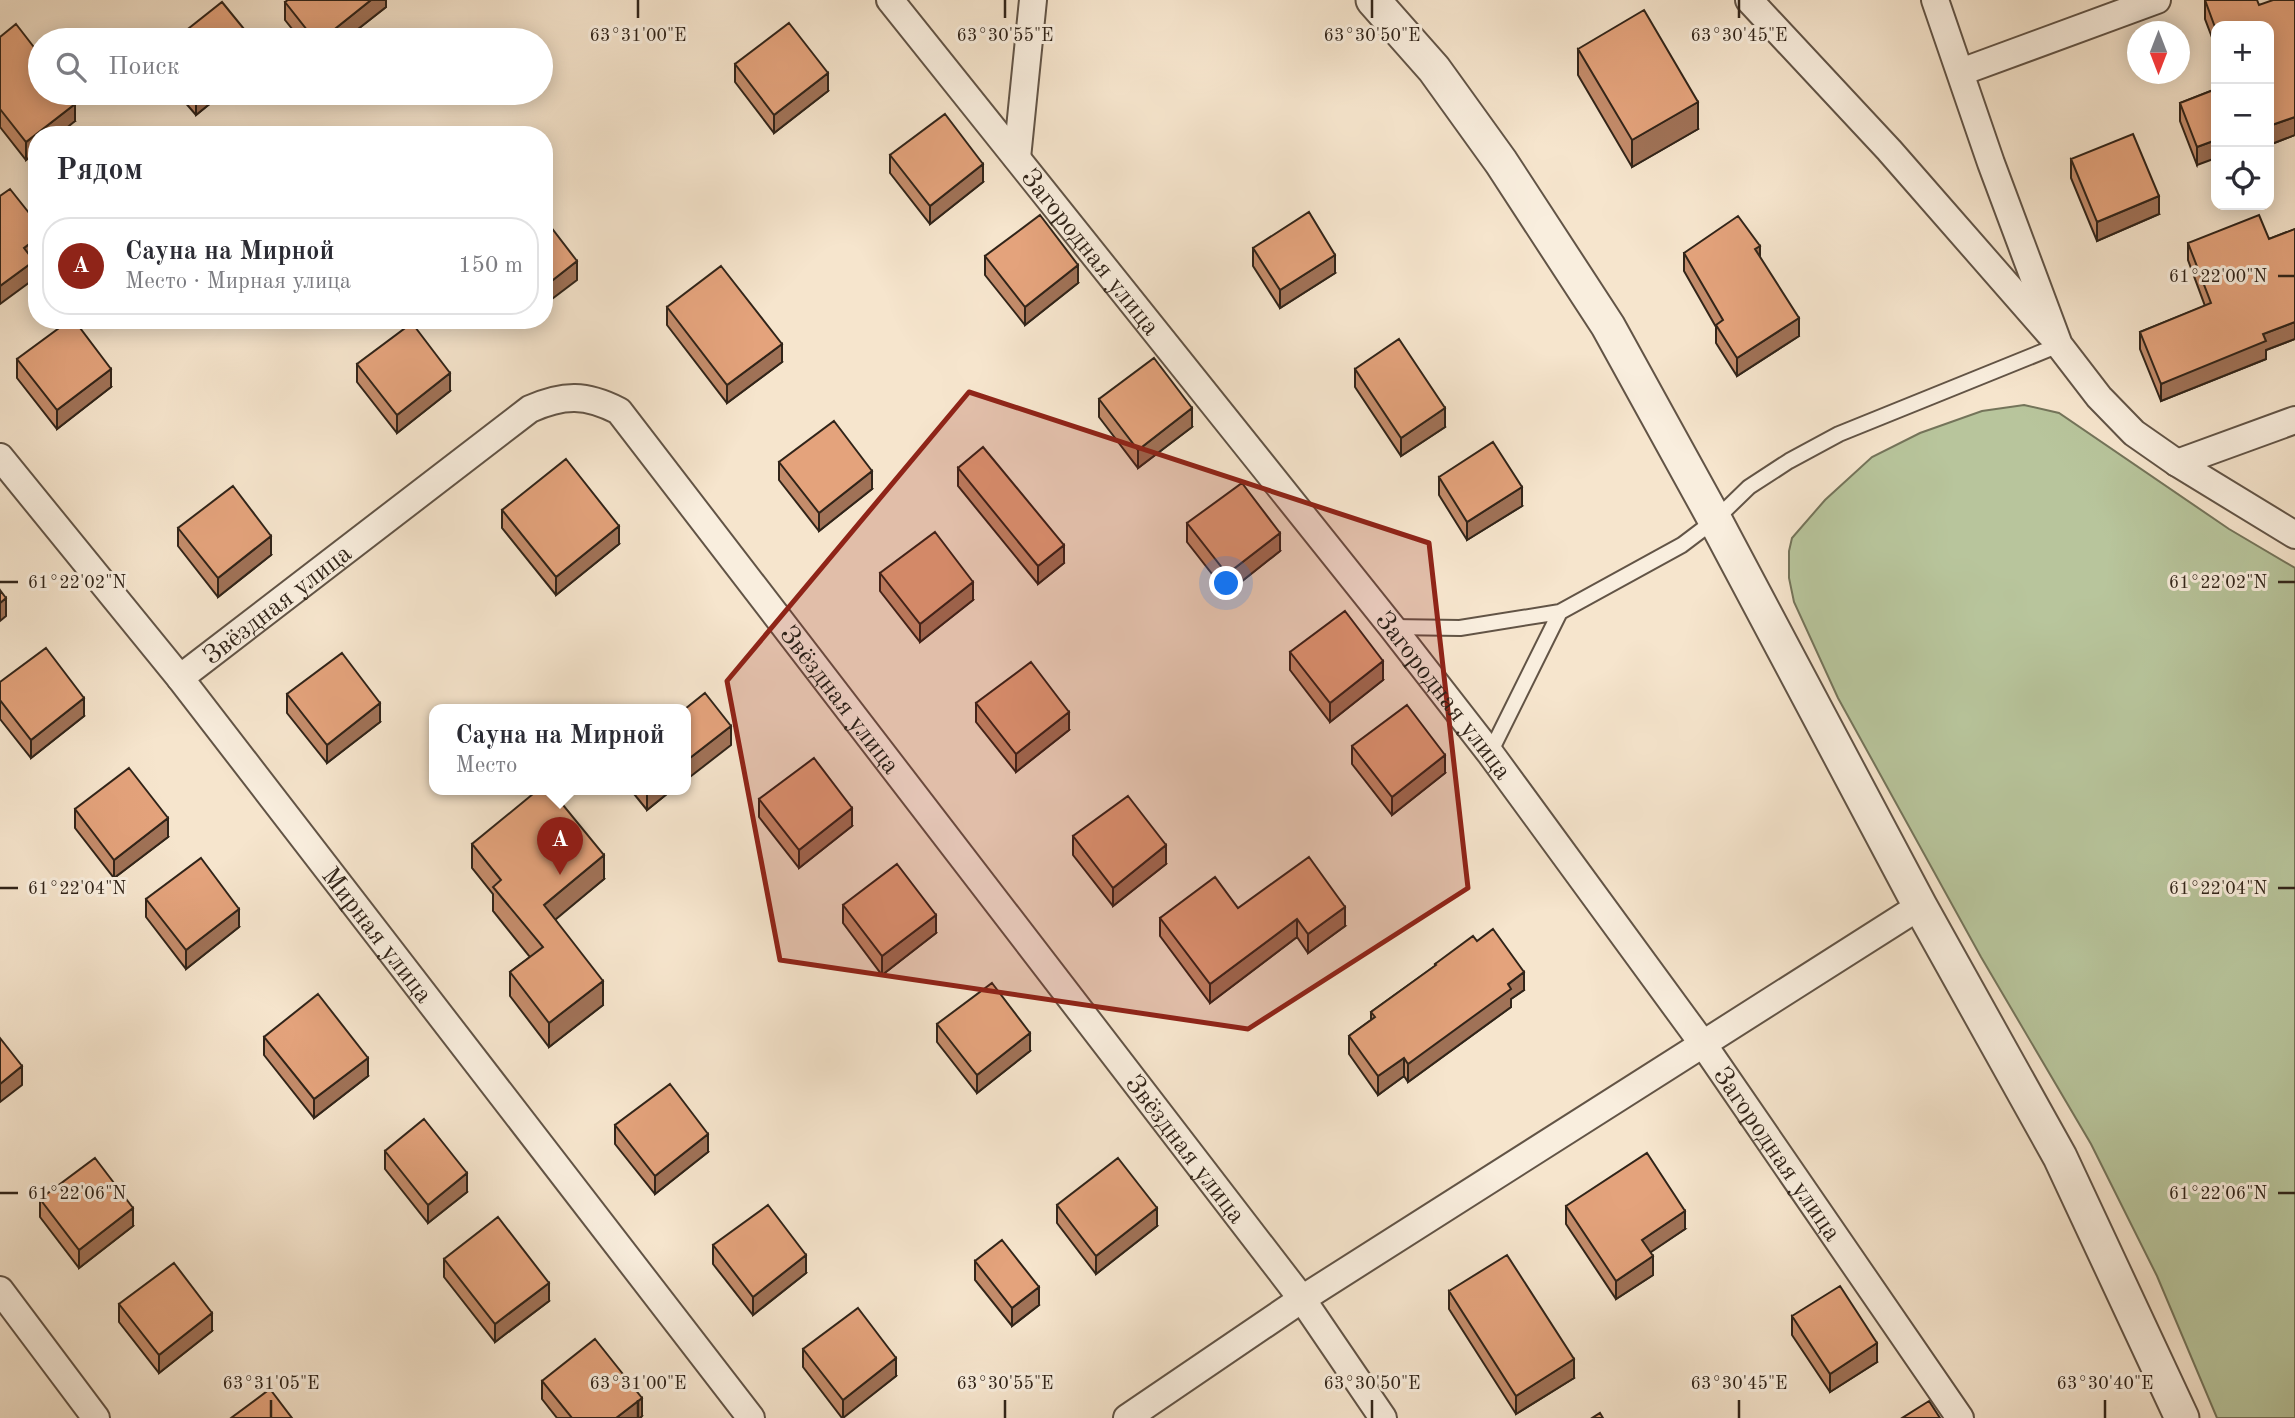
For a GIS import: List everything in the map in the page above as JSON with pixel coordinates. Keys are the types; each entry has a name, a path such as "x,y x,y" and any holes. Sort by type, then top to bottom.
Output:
{"street":[{"name":"Загородная улица","path":"890,0 1490,753 1703,1044 1960,1418"},
{"path":"1017,158 1033,0"},
{"path":"1373,0 1434,69 1501,162 1608,326 1920,906 2060,1157 2182,1418"},
{"path":"1749,0 1889,150 2059,345 2099,397 2134,433 2177,463 2295,535"},
{"path":"1935,0 1991,163 2059,345"},
{"path":"1961,72 2157,0"},
{"name":"Звёздная улица","path":"180,678 530,409 554,398 579,397 599,401 619,411 1302,1299 1383,1418"},
{"path":"2177,463 2295,420"},
{"name":"Мирная улица","path":"0,457 180,678 751,1418"},
{"path":"1127,1418 1302,1299 1920,906"},
{"path":"0,1290 96,1418"}],"lane":[{"path":"1392,627 1460,628 1560,612 1682,545 1749,487 1789,461 1839,434 2059,345"},
{"path":"1490,753 1560,612"}],"highlighted area":[{"path":"969,392 1429,543 1468,888 1248,1029 780,960 727,681"}],"green space":[{"path":"2024,405 2059,413 2229,529 2295,568 2295,1418 2217,1418 2157,1276 2091,1144 1981,957 1838,698 1794,602 1789,578 1792,538 1825,500 1872,457 1920,433 1982,411"}],"building":[{"path":"371,0 336,28 306,28 285,2"},
{"path":"2205,0 2257,0 2259,5 2273,0 2295,0 2295,117 2274,124 2274,21 2213,21"},
{"path":"222,2 243,28 189,28"},
{"path":"1644,10 1698,102 1632,140 1578,49"},
{"path":"789,23 828,73 774,115 735,64"},
{"path":"16,24 28,40 28,105 74,105 47,126 28,126 26,142 0,109 0,37"},
{"path":"2211,91 2211,142 2197,147 2180,103"},
{"path":"945,114 983,164 930,206 890,155"},
{"path":"2133,134 2159,196 2097,222 2071,159"},
{"path":"10,189 28,212 28,245 24,248 28,253 28,265 0,286 0,196"},
{"path":"1309,212 1335,255 1280,290 1253,248"},
{"path":"1040,215 1078,265 1025,307 985,256"},
{"path":"2259,215 2269,239 2295,229 2295,322 2263,334 2266,341 2161,384 2140,332 2211,303 2188,243"},
{"path":"1738,216 1760,246 1755,249 1799,318 1737,358 1716,325 1723,320 1684,253"},
{"path":"553,230 577,261 553,280"},
{"path":"721,266 782,344 727,385 667,307"},
{"path":"58,329 81,329 111,369 57,410 17,359"},
{"path":"404,329 417,329 450,373 397,415 357,364"},
{"path":"1399,339 1445,408 1401,438 1355,369"},
{"path":"1154,358 1192,408 1138,450 1099,399"},
{"path":"834,421 872,471 819,513 779,462"},
{"path":"1493,442 1522,487 1467,522 1439,477"},
{"path":"983,447 1064,545 1038,566 958,468"},
{"path":"566,459 619,526 556,577 502,510"},
{"path":"1242,483 1280,533 1227,574 1187,523"},
{"path":"233,486 271,536 218,578 178,528"},
{"path":"935,532 973,582 920,624 880,573"},
{"path":"0,590 6,598 0,603"},
{"path":"1345,611 1383,661 1330,703 1290,652"},
{"path":"46,648 84,698 31,740 0,700 0,682"},
{"path":"342,653 380,703 327,745 287,694"},
{"path":"1031,662 1069,712 1016,754 976,703"},
{"path":"705,693 731,726 691,757 691,704"},
{"path":"1407,705 1445,755 1392,797 1352,746"},
{"path":"814,758 852,808 799,850 759,799"},
{"path":"129,768 168,818 114,860 75,809"},
{"path":"532,795 555,795 604,855 544,905 603,981 549,1023 510,972 543,947 493,887 501,880 472,844"},
{"path":"1128,796 1166,845 1113,888 1073,836"},
{"path":"1309,857 1345,907 1308,934 1297,919 1210,984 1160,918 1215,877 1238,908"},
{"path":"201,858 239,909 186,950 146,899"},
{"path":"897,864 936,915 882,956 843,905"},
{"path":"1493,929 1524,972 1508,984 1511,989 1408,1064 1404,1058 1378,1076 1349,1036 1375,1017 1371,1012 1435,964 1473,936 1477,941"},
{"path":"992,983 1030,1033 977,1075 937,1024"},
{"path":"318,994 368,1058 314,1099 264,1037"},
{"path":"0,1038 22,1066 0,1084"},
{"path":"670,1084 708,1134 655,1176 615,1125"},
{"path":"424,1119 467,1173 428,1205 385,1151"},
{"path":"1647,1153 1685,1211 1642,1240 1653,1256 1616,1281 1566,1206"},
{"path":"95,1158 133,1208 79,1250 40,1199"},
{"path":"1118,1158 1157,1208 1096,1256 1057,1205"},
{"path":"768,1205 806,1255 753,1297 713,1245"},
{"path":"498,1217 549,1283 495,1324 444,1259"},
{"path":"1002,1240 1039,1287 1012,1308 975,1261"},
{"path":"1507,1255 1574,1359 1516,1396 1449,1291"},
{"path":"174,1263 212,1313 159,1355 119,1304"},
{"path":"1840,1286 1877,1343 1830,1374 1792,1316"},
{"path":"858,1308 896,1358 843,1400 803,1349"},
{"path":"595,1339 642,1398 616,1418 572,1418 542,1381"},
{"path":"270,1389 292,1418 231,1418"},
{"path":"1929,1401 1940,1418 1902,1418"}],"place":[{"name":"Сауна на Мирной","path":"560,875"}]}
